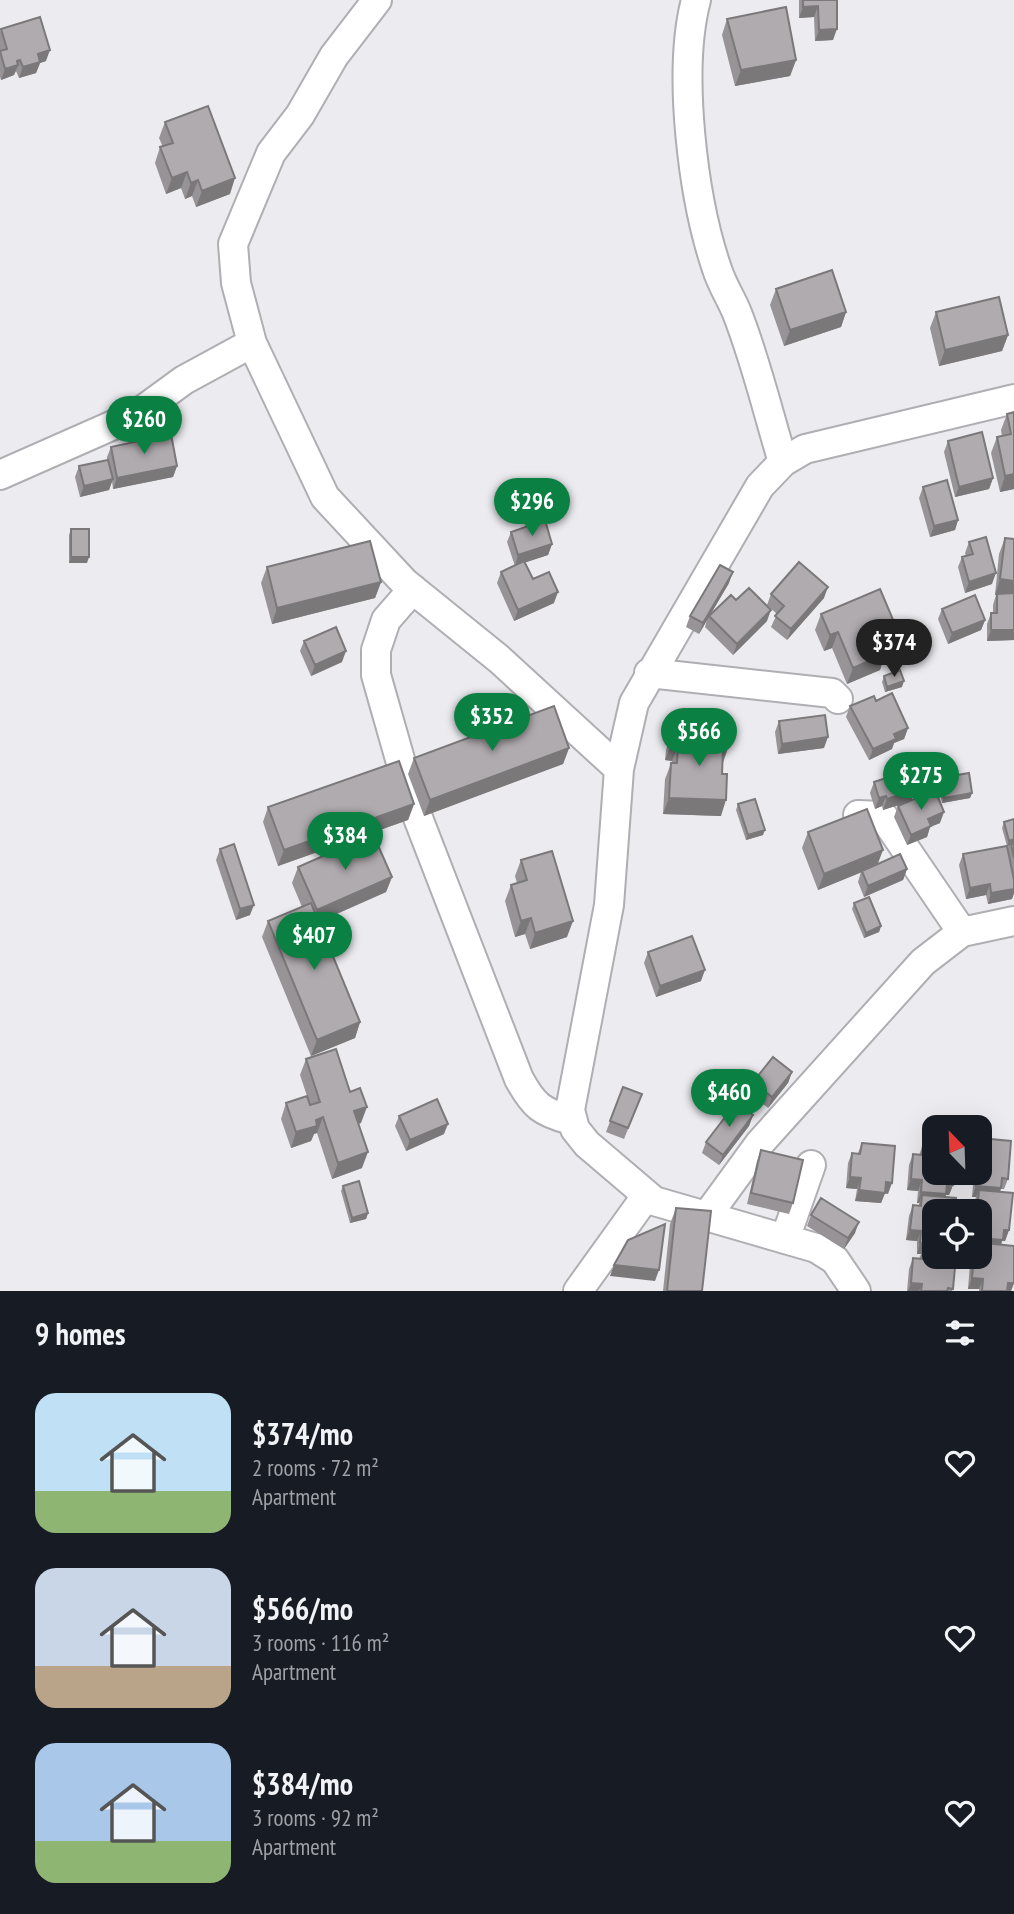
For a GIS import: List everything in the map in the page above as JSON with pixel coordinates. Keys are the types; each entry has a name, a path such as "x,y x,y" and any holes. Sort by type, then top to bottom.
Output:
{"street":[{"path":"377,0 334,56 300,115 271,153 233,244 236,283 252,343 325,497 413,589 499,659 619,769"},
{"path":"696,0 689,26 687,72 700,210 718,271 737,313 783,462"},
{"path":"0,475 136,415 184,380 252,343"},
{"path":"856,1291 835,1260 816,1248 654,1200 587,1144 571,1120 573,1083 609,905 619,769 634,702 649,673 760,486 783,462 805,449 1014,400"},
{"path":"413,589 386,620 376,649 376,675 413,805 519,1079 531,1101 547,1114 571,1120"},
{"path":"649,673 832,694 838,699"},
{"path":"858,815 883,816 962,932"},
{"path":"706,1217 760,1143 828,1064 923,962 962,932 1014,921"},
{"path":"785,1239 811,1165"},
{"path":"578,1291 647,1195"}],"building":[{"path":"803,0 837,0 837,29 819,30 818,6 803,7"},
{"path":"786,7 796,60 741,70 727,19"},
{"path":"40,17 50,50 38,54 40,62 23,67 20,60 17,61 18,65 5,69 0,51 7,49 1,29"},
{"path":"208,106 235,178 202,191 198,180 191,183 187,172 172,178 160,147 173,143 165,122"},
{"path":"832,270 846,312 790,330 776,289"},
{"path":"999,297 1008,335 945,350 936,312"},
{"path":"1014,412 1014,474 1005,476 997,437 1011,434 1007,414"},
{"path":"982,432 993,478 959,487 948,441"},
{"path":"171,434 177,466 117,478 111,447"},
{"path":"108,460 113,479 84,486 79,466"},
{"path":"947,480 958,520 934,526 923,487"},
{"path":"545,520 552,544 518,555 511,532"},
{"path":"71,529 89,529 89,557 71,557"},
{"path":"986,537 996,573 969,582 962,557 973,554 969,542"},
{"path":"1005,538 1014,539 1014,581 1000,579"},
{"path":"370,541 381,582 277,608 267,567"},
{"path":"524,561 533,579 549,572 558,592 518,610 501,572"},
{"path":"799,562 828,587 791,629 775,616 784,606 771,594"},
{"path":"720,565 733,572 703,623 690,616"},
{"path":"749,588 771,610 737,644 709,616 731,595 736,600"},
{"path":"880,589 894,622 876,631 885,654 853,668 838,632 830,635 821,614"},
{"path":"1014,593 1014,630 991,630 991,613 997,613 997,594"},
{"path":"975,595 985,620 952,633 942,609"},
{"path":"336,627 346,651 315,665 304,641"},
{"path":"900,670 904,681 887,687 884,676"},
{"path":"892,693 908,728 894,734 896,739 873,749 850,706 874,696 876,701"},
{"path":"554,706 569,748 430,800 414,758"},
{"path":"825,715 828,737 782,744 779,721"},
{"path":"671,734 729,736 728,748 723,748 722,774 727,774 726,800 669,798 671,763 677,763 678,745 671,744"},
{"path":"399,761 414,804 284,850 268,807"},
{"path":"908,771 915,790 887,799 886,796 879,798 874,782"},
{"path":"969,773 972,793 944,798 940,778"},
{"path":"935,790 944,812 928,819 931,826 911,835 898,806"},
{"path":"755,799 765,830 748,835 738,804"},
{"path":"867,809 883,850 824,874 808,832"},
{"path":"1014,819 1014,839 1009,841 1004,822"},
{"path":"373,834 392,877 317,910 298,867"},
{"path":"234,844 254,905 240,909 220,849"},
{"path":"1007,846 1014,889 991,893 990,884 970,888 963,854"},
{"path":"552,851 573,921 535,933 531,918 521,921 511,885 527,880 521,860"},
{"path":"900,854 907,869 868,886 862,871"},
{"path":"869,897 881,926 866,933 854,903"},
{"path":"311,903 360,1022 317,1040 268,921"},
{"path":"692,936 705,970 660,986 648,952"},
{"path":"336,1049 350,1092 360,1088 367,1107 354,1111 368,1152 338,1163 323,1117 316,1120 317,1126 296,1132 286,1103 307,1096 310,1105 320,1102 306,1059"},
{"path":"773,1057 792,1072 772,1097 753,1082"},
{"path":"623,1087 642,1094 628,1128 610,1121"},
{"path":"437,1099 448,1124 410,1140 399,1116"},
{"path":"736,1103 753,1115 723,1155 706,1142"},
{"path":"992,1139 1011,1141 1008,1179 1002,1178 1001,1188 976,1186 992,1185"},
{"path":"862,1143 895,1146 892,1183 886,1182 885,1193 859,1190 861,1178 850,1177 852,1153 860,1154"},
{"path":"761,1150 803,1160 793,1203 751,1193"},
{"path":"913,1154 922,1155 922,1180 911,1179"},
{"path":"922,1180 922,1185 947,1185 946,1194 921,1192"},
{"path":"359,1181 368,1213 352,1218 343,1186"},
{"path":"979,1190 1013,1193 1009,1230 1004,1230 1003,1240 992,1239 992,1199 978,1199"},
{"path":"922,1195 956,1198 922,1199 922,1243 921,1231 910,1230 913,1205 921,1206"},
{"path":"821,1198 859,1222 848,1238 811,1215"},
{"path":"676,1208 711,1211 702,1291 667,1291"},
{"path":"665,1224 659,1270 614,1265 628,1240"},
{"path":"992,1244 1014,1246 1014,1283 1008,1283 1007,1291 982,1291 983,1279 972,1278 973,1269 992,1269"},
{"path":"913,1258 922,1259 922,1269 955,1269 953,1289 921,1291 922,1284 911,1283"}]}
